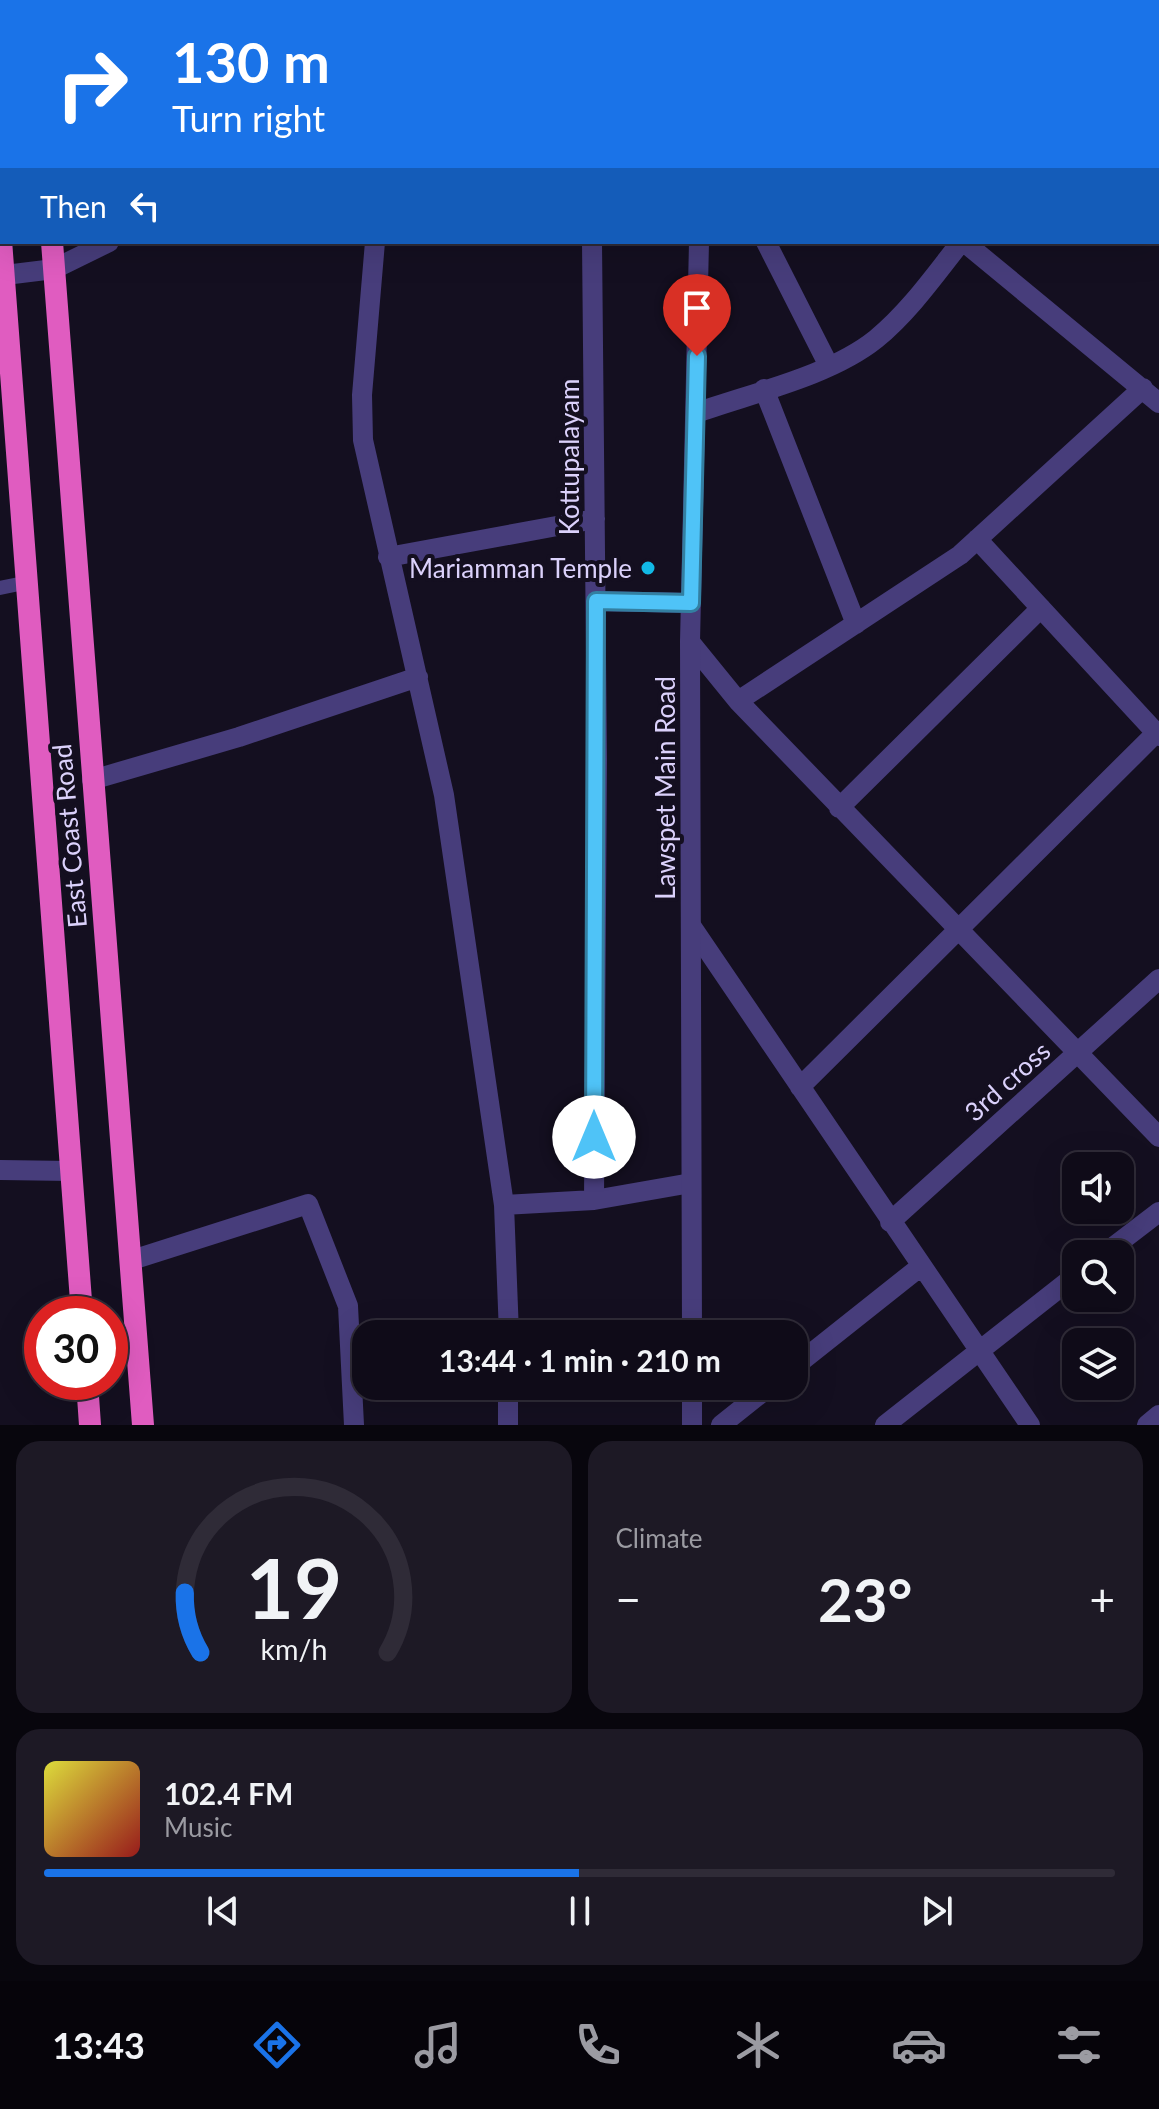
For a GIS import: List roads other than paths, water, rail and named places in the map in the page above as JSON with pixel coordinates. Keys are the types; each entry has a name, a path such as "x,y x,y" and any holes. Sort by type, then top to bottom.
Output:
{"highway":[{"name":"East Coast Road","path":"1,244 24,583 81,1296"},
{"name":"East Coast Road","path":"52,244 143,1425"},
{"path":"88,1400 90,1425"}],"street":[{"path":"2,276 54,269 105,244"},
{"path":"375,244 362,395 363,440 444,795 504,1205 508,1320"},
{"name":"Kottupalayam","path":"592,244 596,601 594,1200"},
{"name":"Lawspet Main Road","path":"692,1320 690,642 699,244"},
{"path":"767,244 829,366"},
{"path":"696,413 829,366 877,339 915,300 961,244"},
{"path":"965,244 1159,403"},
{"path":"738,701 960,555 1143,388"},
{"path":"764,389 856,624"},
{"path":"388,557 595,519"},
{"path":"800,1087 1157,734 977,539"},
{"path":"596,601 691,603"},
{"path":"839,808 1041,608"},
{"path":"690,642 738,701 839,808 1159,1137"},
{"path":"92,780 239,737 418,677"},
{"path":"692,927 1030,1425"},
{"name":"3rd cross","path":"890,1222 1159,979"},
{"path":"0,1170 71,1171"},
{"path":"504,1205 594,1200 691,1183"},
{"path":"132,1260 308,1204 348,1306 354,1425"},
{"path":"1122,1240 1159,1212"},
{"path":"808,1356 920,1267"},
{"path":"885,1425 1062,1286"},
{"path":"508,1400 508,1425"},
{"path":"692,1400 692,1425"},
{"path":"721,1425 752,1400"},
{"path":"1147,1425 1159,1415"}],"lane":[{"path":"0,588 24,583"}],"place":[{"name":"Mariamman Temple","path":"648,568"}]}
